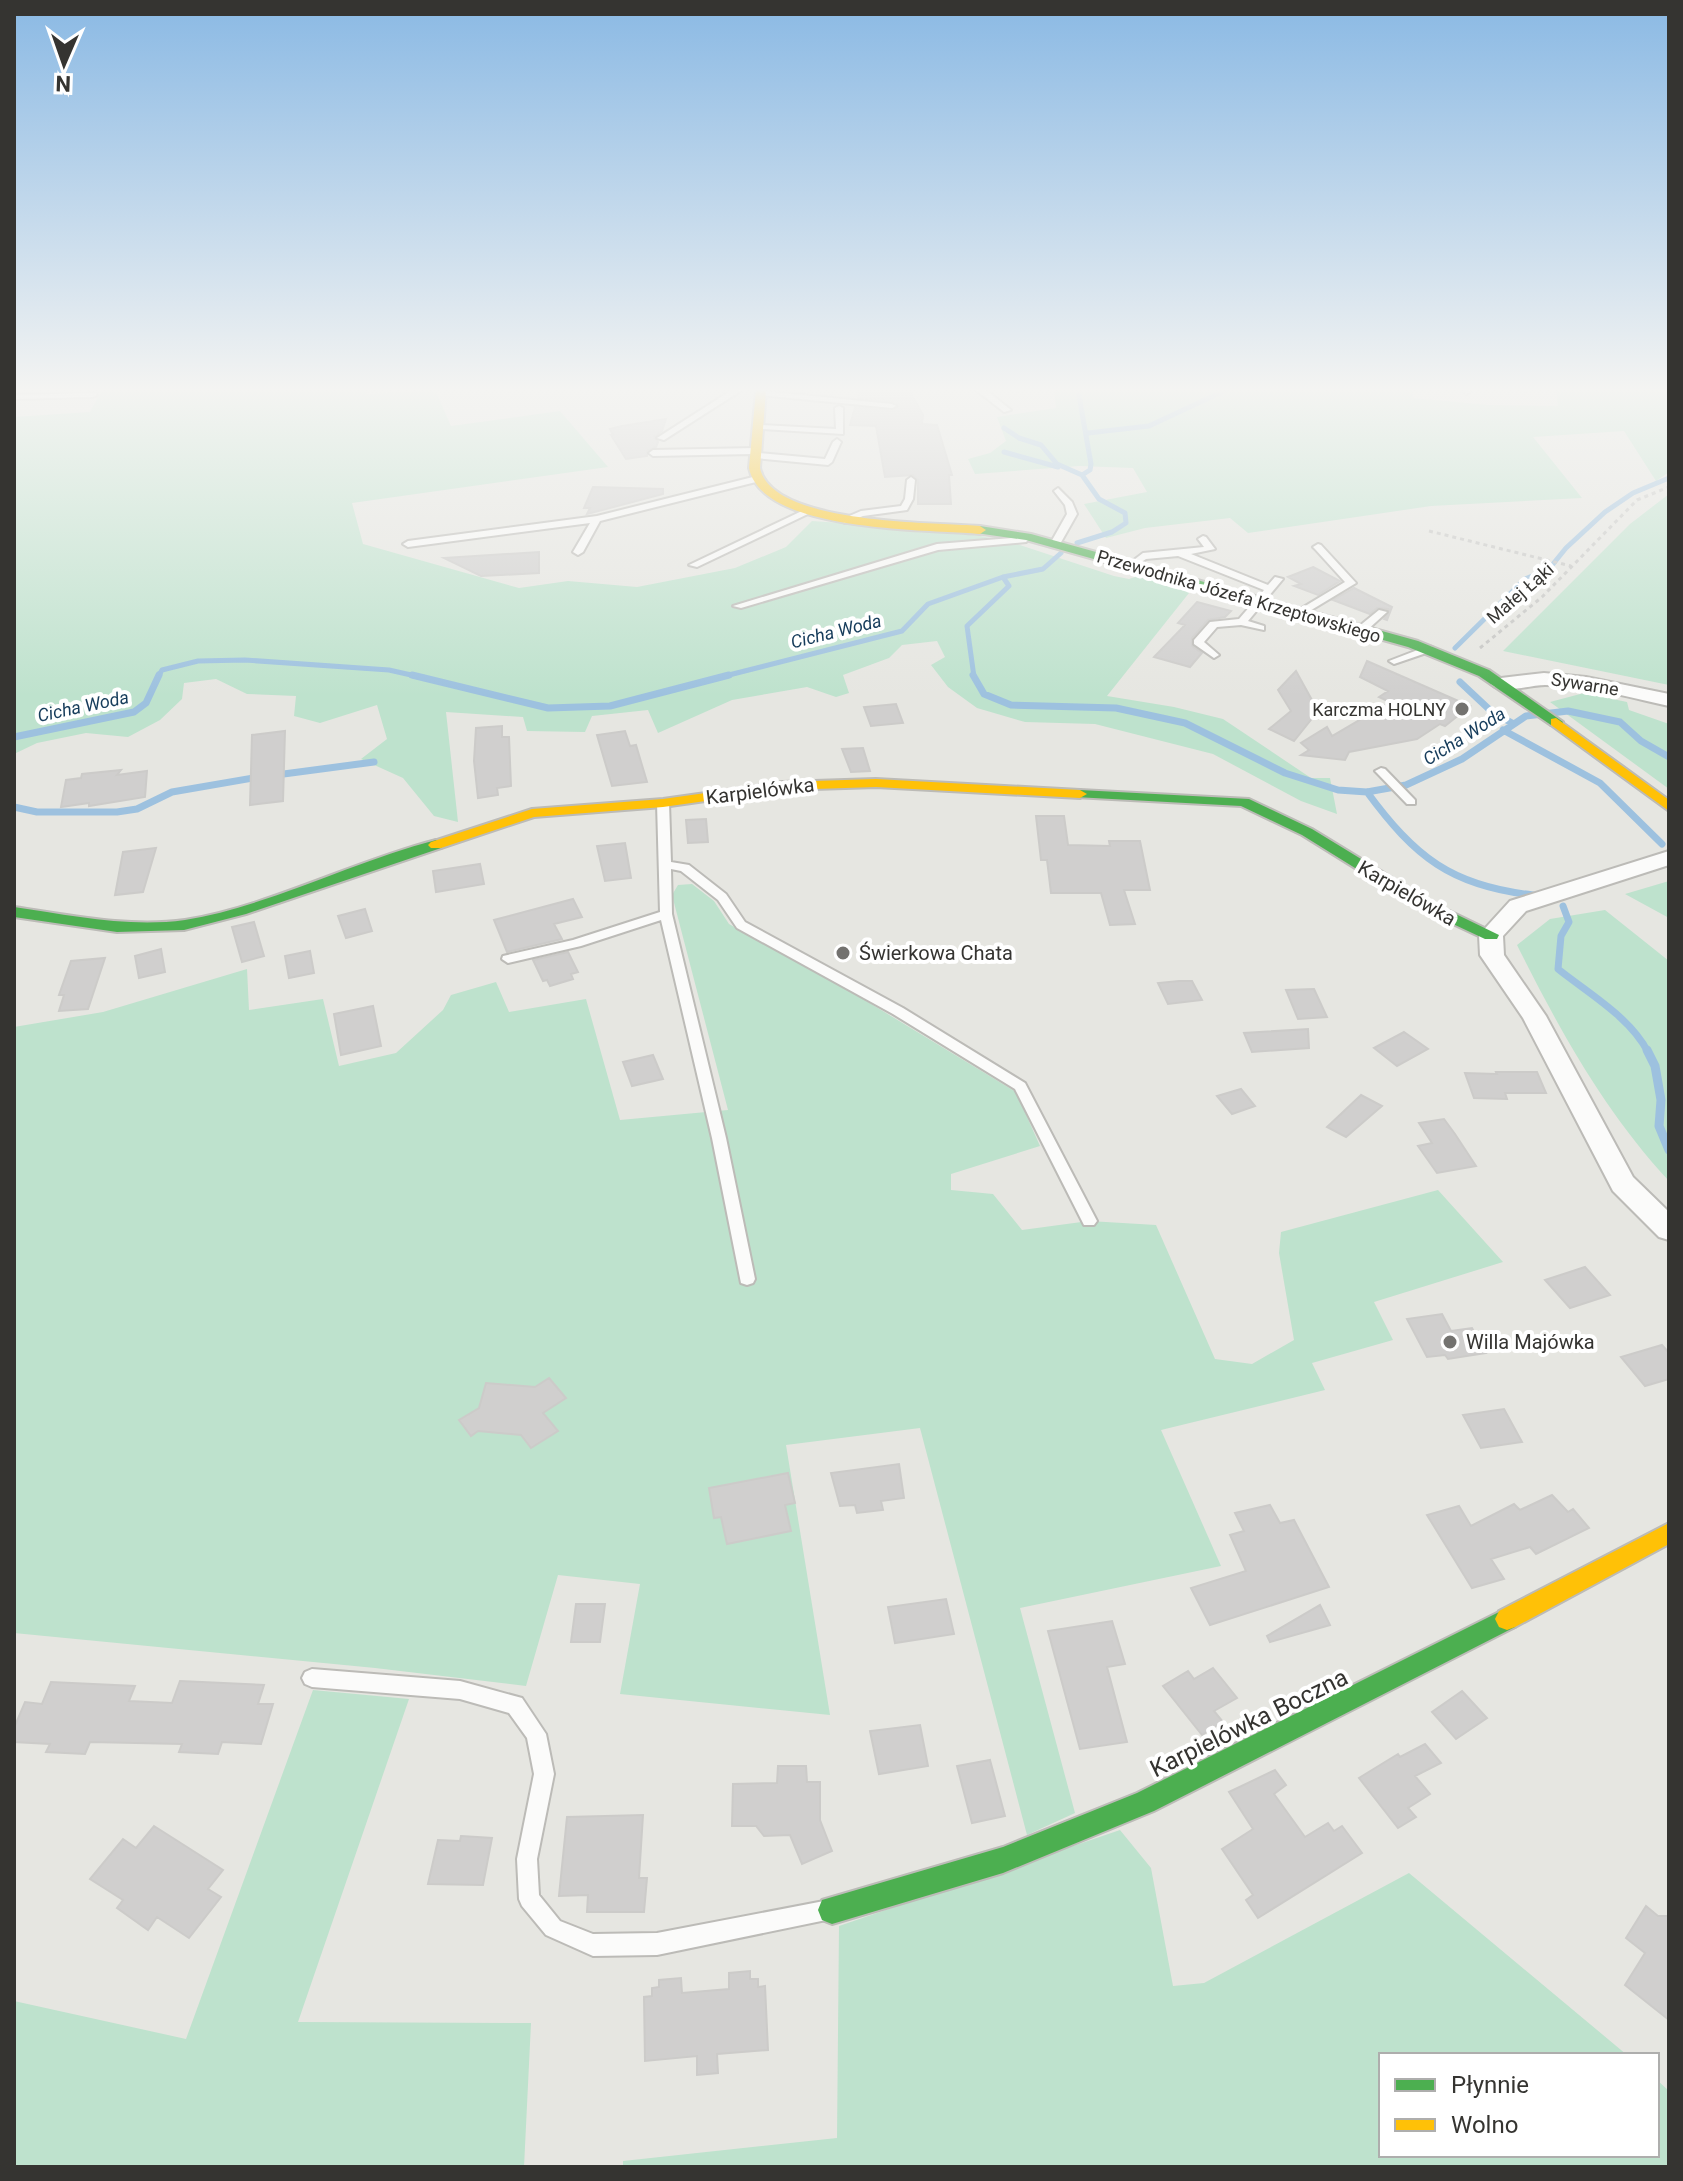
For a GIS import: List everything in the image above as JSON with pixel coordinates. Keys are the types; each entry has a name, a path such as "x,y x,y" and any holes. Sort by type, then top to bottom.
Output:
{"street":[{"name":"Przewodnika Józefa Krzeptowskiego","path":"768,492 807,512 845,520 953,526 1035,539 1131,566 1264,595 1300,613 1361,630 1410,635 1428,649 1465,663 1501,684"},
{"name":"Sywarne","path":"1501,684 1540,678 1611,687 1669,700"},
{"path":"1501,684 1669,807"},
{"name":"Karpielówka","path":"14,912 117,927 184,925 240,911 375,867 504,820 561,809 663,803 783,786 858,783 1244,802 1291,825 1424,905 1465,926 1491,935"},
{"path":"1669,858 1518,906 1491,935 1492,955 1534,1016 1623,1184 1669,1229"},
{"name":"Karpielówka Boczna","path":"832,1910 1003,1860 1145,1802 1451,1649 1669,1533"}],"lane":[{"path":"408,544 597,519 706,492"},
{"path":"845,520 861,514 904,508 910,492"},
{"path":"1055,544 1072,514 1069,504 1059,492"},
{"path":"694,565 807,512"},
{"path":"578,552 597,519"},
{"path":"738,606 937,547 1035,539"},
{"path":"1131,566 1143,556 1210,549 1203,539"},
{"path":"1300,613 1351,583 1318,547"},
{"path":"1179,553 1264,595"},
{"path":"1242,622 1278,579"},
{"path":"1361,630 1382,612"},
{"path":"1214,655 1198,642 1214,624 1242,622 1260,628"},
{"path":"1394,661 1428,649"},
{"path":"1383,774 1408,798"},
{"path":"663,803 666,914 716,1123 747,1279"},
{"path":"665,865 685,868 722,897 741,925 898,1011 1020,1086 1089,1221"},
{"path":"508,959 576,943 666,914"},
{"path":"312,1678 460,1690 515,1705 536,1734 544,1774 527,1859 529,1899 553,1928 593,1945 657,1944 832,1910"}],"path":[{"name":"Małej Łąki","path":"1465,663 1487,639 1542,597 1637,500 1657,492"},
{"path":"1429,531 1571,566"}],"green space":[{"path":"14,492 432,492 352,503 363,544 519,588 568,581 637,587 735,568 786,547 812,521 957,531 1014,543 1114,576 1129,579 1141,575 1193,588 1107,696 1223,719 1311,778 1330,778 1337,814 1301,801 1213,754 1095,724 1025,722 977,708 948,687 931,665 945,657 937,641 902,645 889,658 843,675 849,693 836,697 807,687 732,700 658,733 648,710 592,716 585,732 527,731 523,717 446,712 458,822 434,816 403,778 361,759 387,739 377,705 320,723 294,716 296,696 247,694 216,679 184,683 182,699 160,720 128,737 86,733 37,743 14,754"},
{"path":"1147,492 1577,492 1582,498 1431,506 1248,533 1230,518 1145,528 1106,538 1084,504"},
{"path":"1669,494 1669,685 1503,651 1630,524"},
{"path":"1584,693 1627,702 1629,710 1669,724 1669,789 1550,702"},
{"path":"1669,881 1669,918 1625,894"},
{"path":"692,884 714,901 729,924 863,999 1016,1092 1040,1146 951,1174 951,1190 993,1194 1022,1230 1089,1221 1156,1225 1215,1359 1252,1364 1294,1340 1279,1253 1281,1232 1438,1190 1503,1262 1374,1302 1393,1340 1312,1363 1325,1390 1161,1430 1221,1566 1020,1608 1075,1813 1027,1835 920,1428 786,1445 830,1715 620,1694 640,1584 558,1575 526,1686 14,1633 14,1027 103,1012 247,969 249,1010 323,999 339,1066 396,1053 443,1010 451,995 496,982 509,1012 586,999 620,1120 728,1110 672,895 678,885"},
{"path":"1605,910 1669,961 1669,1181 1603,1098 1549,1007 1517,945 1550,919"},
{"path":"313,1690 409,1699 298,2022 531,2023 524,2167 14,2167 14,2001 186,2039"},
{"path":"1120,1830 1151,1868 1173,1986 1204,1983 1409,1873 1625,2053 1379,2053 1379,2157 1659,2157 1659,2082 1669,2091 1669,2167 623,2167 623,2161 837,2138 839,1926"}],"building":[{"path":"591,492 663,492 587,514 590,508 584,508"},
{"path":"918,492 950,492 951,504 918,504"},
{"path":"539,552 539,573 481,576 444,558"},
{"path":"1313,567 1340,581 1318,595 1294,586 1301,584 1288,577"},
{"path":"1354,588 1392,607 1387,620 1384,619 1390,612 1388,609 1377,608 1370,614 1333,600"},
{"path":"1197,602 1231,611 1225,617 1208,620 1192,638 1192,646 1202,653 1190,667 1154,657 1185,625 1178,623"},
{"path":"1367,661 1470,706 1445,726 1440,724 1417,739 1349,752 1345,760 1301,755 1309,750 1301,743 1327,727 1332,736 1390,702 1379,697 1388,691 1360,677"},
{"path":"1296,671 1318,711 1294,741 1269,729 1291,711 1278,690"},
{"path":"896,704 903,723 871,726 864,707"},
{"path":"502,726 502,737 509,737 511,786 497,788 498,795 478,798 474,761 476,728"},
{"path":"285,731 283,801 250,805 252,735"},
{"path":"625,731 630,746 636,745 647,782 612,786 597,735"},
{"path":"863,748 870,771 851,772 842,749"},
{"path":"121,770 117,775 147,771 145,797 61,807 66,780 81,778 82,774"},
{"path":"1036,816 1064,816 1068,845 1110,846 1109,841 1140,841 1150,890 1124,890 1135,924 1110,925 1101,893 1051,893 1047,860 1041,860"},
{"path":"706,819 708,842 688,843 686,820"},
{"path":"625,843 631,878 605,881 597,846"},
{"path":"156,848 143,892 115,895 123,852"},
{"path":"480,864 484,884 436,892 433,871"},
{"path":"573,899 582,917 554,924 562,939 507,952 494,920"},
{"path":"365,909 372,931 346,938 338,916"},
{"path":"254,922 264,956 242,962 232,927"},
{"path":"161,949 165,972 139,978 135,956"},
{"path":"310,951 314,973 289,978 285,956"},
{"path":"568,952 578,972 571,974 573,979 550,986 547,980 543,981 533,960"},
{"path":"105,958 88,1009 59,1011 64,995 59,995 71,961"},
{"path":"1192,981 1202,1000 1168,1004 1158,983"},
{"path":"1314,989 1327,1017 1298,1019 1286,990"},
{"path":"373,1006 381,1046 341,1055 334,1014"},
{"path":"1308,1029 1309,1048 1252,1052 1244,1033"},
{"path":"1404,1032 1428,1049 1397,1066 1374,1048"},
{"path":"653,1055 663,1079 632,1086 623,1062"},
{"path":"1537,1072 1546,1093 1505,1093 1507,1099 1474,1098 1465,1073"},
{"path":"1241,1089 1255,1106 1232,1114 1217,1096"},
{"path":"1361,1095 1382,1106 1346,1137 1327,1127"},
{"path":"1444,1119 1476,1166 1437,1173 1418,1146 1432,1143 1419,1123"},
{"path":"1585,1267 1610,1295 1570,1308 1545,1280"},
{"name":"Willa Majówka","path":"1442,1314 1451,1331 1472,1328 1486,1353 1448,1359 1445,1355 1427,1357 1407,1319"},
{"path":"1662,1345 1669,1353 1669,1379 1645,1386 1621,1357"},
{"path":"549,1378 566,1398 543,1413 558,1431 531,1448 521,1435 478,1431 471,1436 459,1420 479,1408 486,1383 535,1387"},
{"path":"1504,1409 1522,1442 1481,1448 1463,1415"},
{"path":"899,1464 904,1498 881,1501 883,1510 857,1513 855,1505 840,1506 831,1473"},
{"path":"788,1473 795,1503 785,1505 791,1531 727,1544 721,1517 714,1518 709,1488"},
{"path":"1552,1495 1568,1512 1573,1509 1589,1528 1536,1554 1530,1547 1491,1559 1504,1579 1472,1588 1427,1515 1459,1506 1471,1526 1514,1504 1520,1510"},
{"path":"1270,1505 1280,1523 1294,1520 1329,1587 1210,1625 1191,1588 1246,1571 1230,1535 1244,1531 1235,1513"},
{"path":"946,1599 954,1634 895,1643 888,1607"},
{"path":"576,1604 605,1604 600,1642 571,1642"},
{"path":"1320,1605 1330,1625 1270,1642 1267,1636"},
{"path":"1112,1621 1125,1664 1107,1667 1127,1742 1080,1749 1048,1631"},
{"path":"1213,1668 1237,1698 1214,1711 1223,1722 1202,1735 1163,1686 1188,1671 1194,1679"},
{"path":"180,1681 264,1685 258,1704 273,1704 261,1744 222,1742 218,1754 179,1752 182,1744 90,1742 85,1754 46,1752 50,1744 14,1742 14,1728 25,1702 42,1704 51,1682 135,1686 129,1701 172,1703"},
{"path":"1462,1691 1487,1718 1456,1739 1432,1712"},
{"path":"920,1725 928,1766 879,1774 870,1731"},
{"path":"1425,1744 1441,1763 1415,1776 1430,1794 1408,1808 1416,1817 1398,1828 1359,1778 1398,1754 1400,1757"},
{"path":"990,1760 1005,1816 972,1823 957,1766"},
{"path":"778,1766 806,1766 807,1782 820,1782 820,1820 832,1851 802,1864 790,1835 764,1836 756,1826 732,1826 733,1784 777,1783"},
{"path":"1275,1770 1286,1785 1274,1794 1305,1837 1328,1823 1334,1831 1342,1826 1362,1853 1258,1918 1246,1900 1253,1895 1222,1849 1253,1829 1229,1792"},
{"path":"643,1815 639,1878 647,1878 644,1912 587,1912 588,1895 559,1896 567,1817"},
{"path":"154,1826 223,1870 208,1889 221,1897 189,1938 157,1917 148,1930 117,1908 123,1900 90,1879 123,1839 136,1848"},
{"path":"461,1836 492,1838 483,1885 428,1884 438,1840 460,1841"},
{"path":"1646,1906 1658,1916 1669,1916 1669,2020 1625,1985 1645,1953 1626,1938"},
{"path":"750,1971 750,1979 758,1979 758,1987 765,1986 768,2050 717,2054 718,2073 697,2075 697,2056 645,2061 644,1997 652,1996 652,1988 659,1987 659,1980 681,1978 682,1993 729,1989 729,1973"}],"waterway":[{"path":"1077,543 1112,532 1126,523 1125,513 1099,499 1094,492"},
{"path":"1455,648 1525,579 1549,569 1566,548 1605,512 1636,492"},
{"path":"1003,577 1043,569 1061,553"},
{"name":"Cicha Woda","path":"721,677 902,631 928,604 1003,577"},
{"name":"Cicha Woda","path":"974,677 967,626 1009,586 1003,577"},
{"name":"Cicha Woda","path":"158,676 162,670 198,661 245,660 389,670 420,677"},
{"name":"Cicha Woda","path":"412,675 548,708 610,706 729,675"},
{"name":"Cicha Woda","path":"14,737 134,712 146,703 158,676"},
{"name":"Cicha Woda","path":"974,677 984,694 1011,705 1116,708 1185,723 1285,773 1338,790 1367,792"},
{"path":"1460,682 1492,712 1512,723"},
{"name":"Cicha Woda","path":"1504,731 1526,716 1568,711 1620,722 1641,741 1669,757"},
{"name":"Cicha Woda","path":"1367,792 1406,785 1462,759 1504,731"},
{"path":"1504,731 1600,783 1662,844"},
{"path":"276,775 374,762"},
{"path":"14,807 37,812 117,812 137,809 172,792 259,777"},
{"path":"1367,792 1402,834 1437,864 1479,884 1533,895"},
{"path":"1563,906 1569,922 1561,936 1558,969 1620,1017 1648,1052"},
{"path":"1648,1052 1655,1066 1661,1100 1659,1126 1669,1150"}],"traffic: fast":[{"path":"980,530 1027,537 1413,644 1484,673 1556,722"},
{"path":"1080,794 1244,802 1307,832 1427,906 1491,935"},
{"path":"14,912 117,927 184,925 240,911 436,845"},
{"path":"832,1910 1003,1860 1145,1802 1507,1619"}],"traffic: slow":[{"path":"770,492 794,506 824,515 892,524 980,530"},
{"path":"1556,722 1669,807"},
{"path":"436,845 532,813 663,803 783,786 876,783 1080,794"},
{"path":"1507,1619 1669,1533"}],"place":[{"name":"Karczma HOLNY","path":"1462,709"},
{"name":"Świerkowa Chata","path":"843,953"},
{"name":"Willa Majówka","path":"1450,1342"}]}
